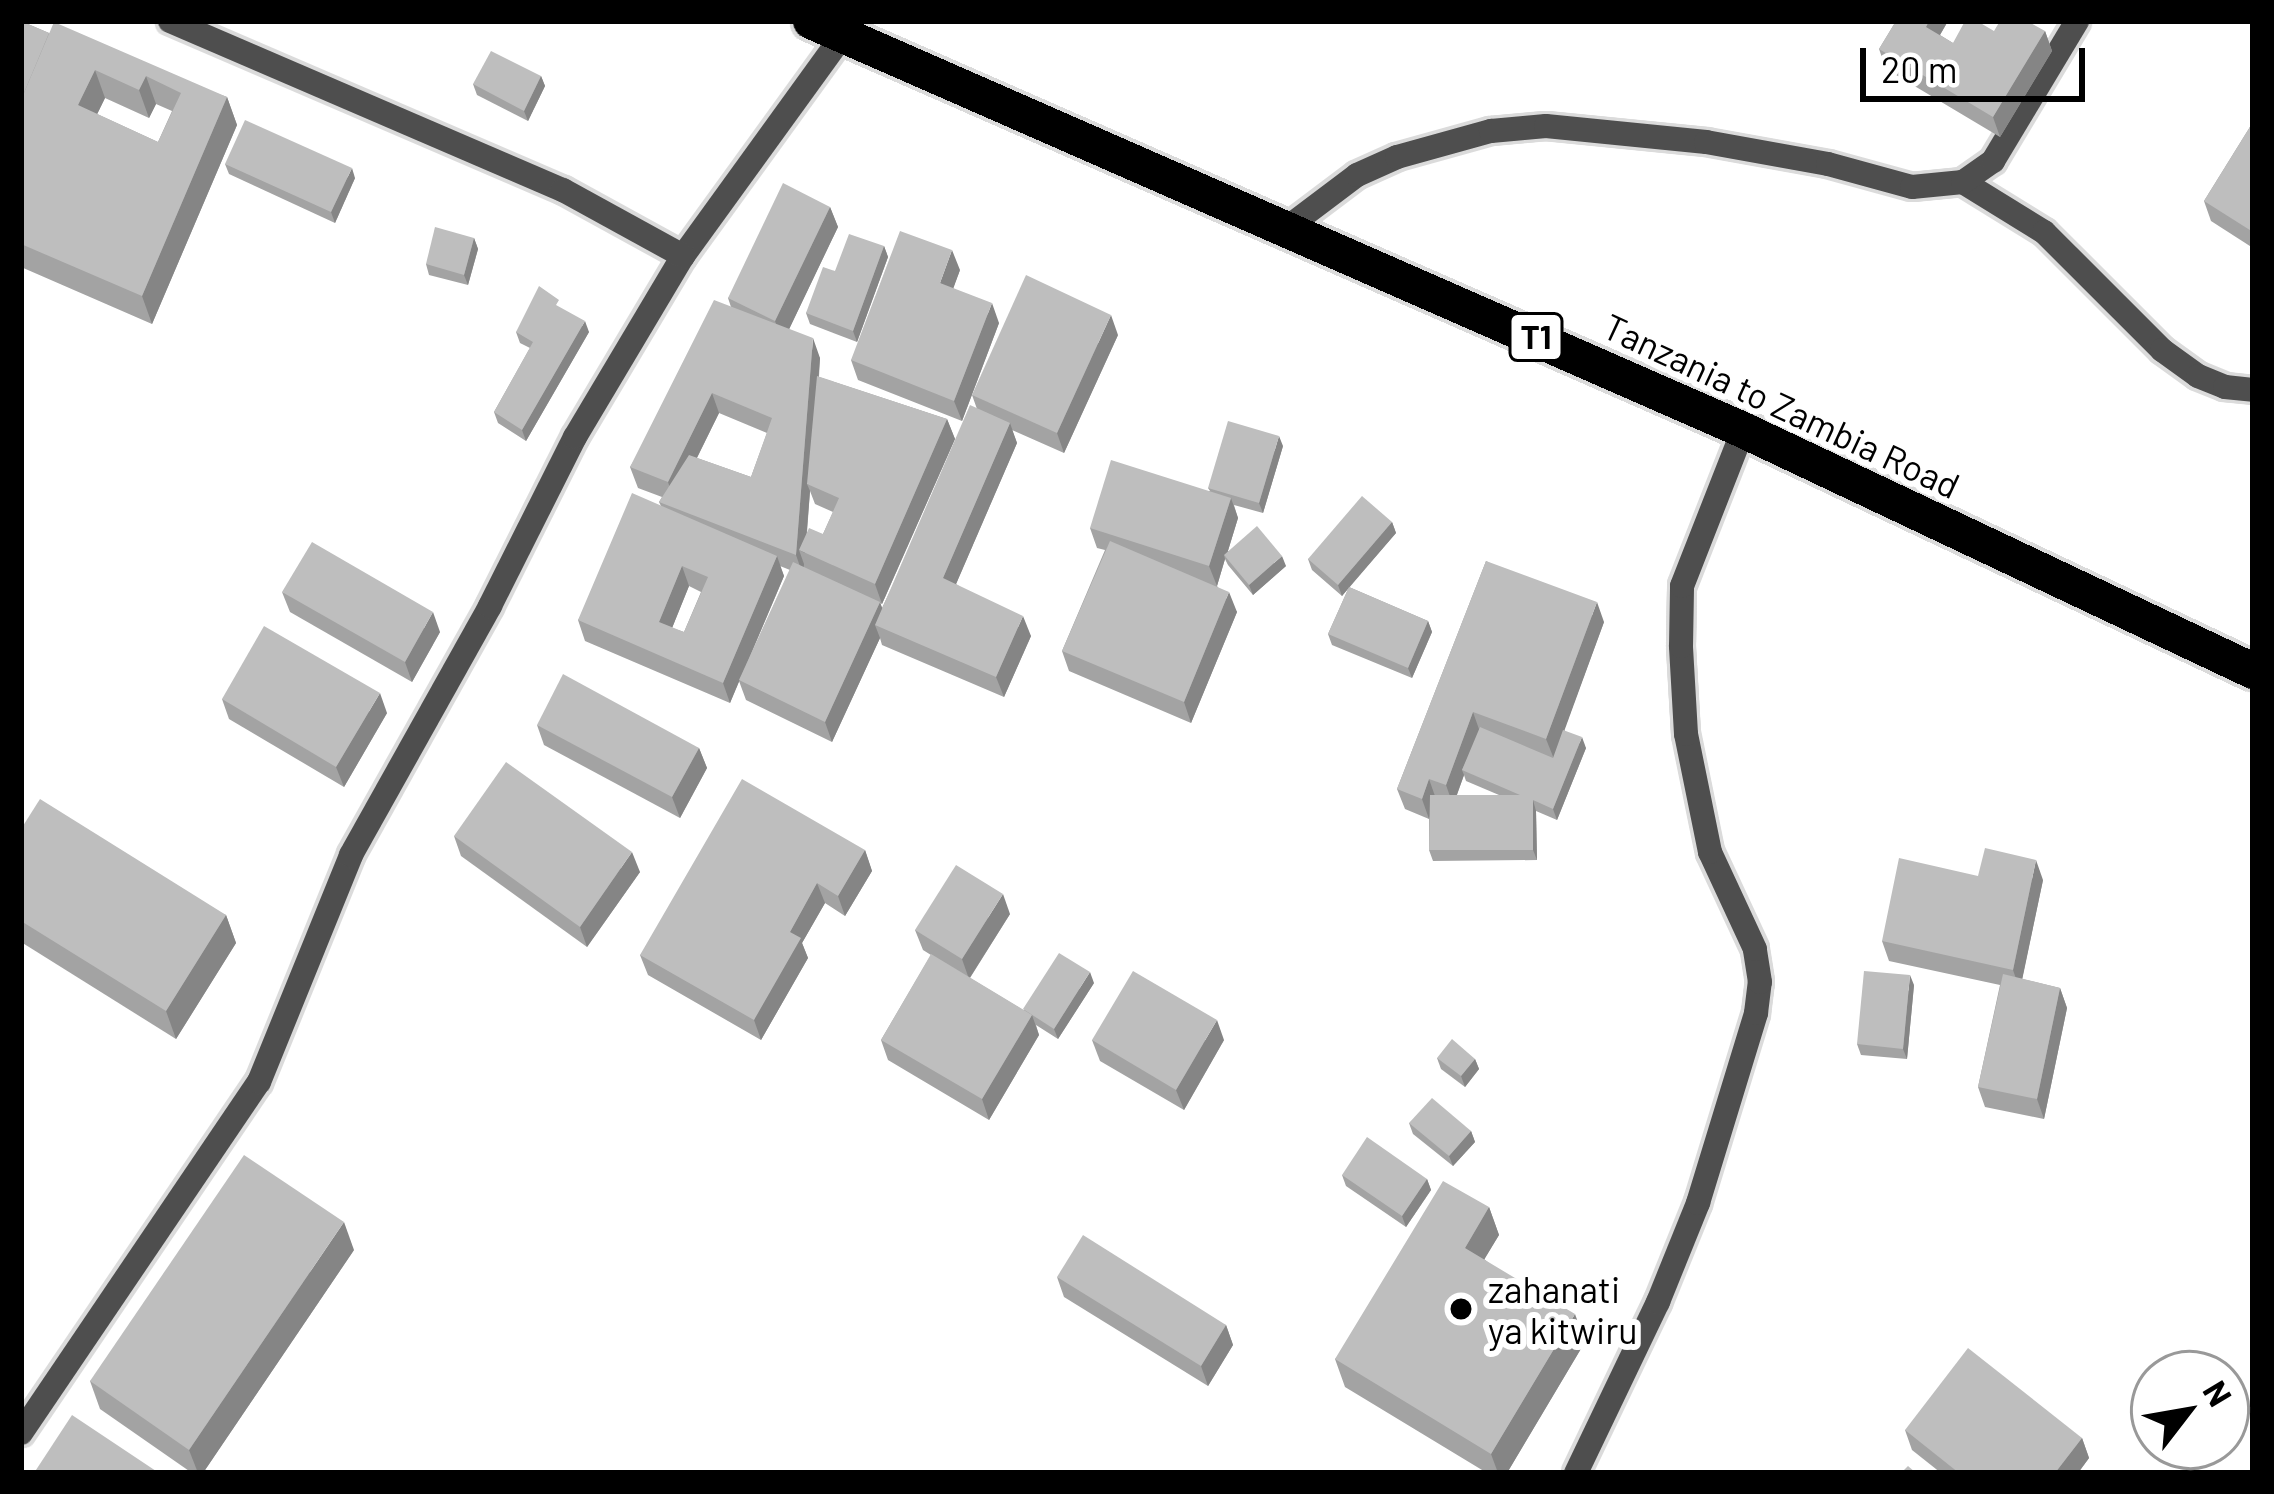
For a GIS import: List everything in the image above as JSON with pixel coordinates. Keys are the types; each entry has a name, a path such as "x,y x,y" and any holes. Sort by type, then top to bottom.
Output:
{"highway":[{"name":"Tanzania to Zambia Road","path":"827,28 1743,430 2253,671"}],"street":[{"path":"170,21 563,190 683,256"},
{"path":"1288,227 1357,175 1397,157 1472,135 1546,126 1706,142 1828,164 1912,187 1963,182 1979,173 2006,142 2077,21"},
{"path":"21,1433 259,1082 351,855 490,606 575,437 827,28"},
{"path":"1963,182 2044,232 2162,350 2198,376 2225,388 2253,390"},
{"path":"1576,1473 1690,1222 1756,1013 1760,982 1755,949 1710,852 1690,754 1681,646 1682,586 1743,430"}],"building":[{"path":"21,21 49,33 21,100"},
{"path":"1896,21 1929,21 1926,27 1953,43 1965,21 1977,21 1994,31 2000,21 2027,21 2045,31 1993,117 1879,49"},
{"path":"54,22 227,97 142,296 21,244 21,100","holes":["95,70 139,90 146,76 181,93 158,142 78,105"]},
{"path":"491,51 541,76 524,111 473,84"},
{"path":"245,120 352,168 331,212 225,164"},
{"path":"2253,122 2253,232 2204,201"},
{"path":"783,183 830,207 775,321 728,298"},
{"path":"435,227 474,238 464,275 426,264"},
{"path":"900,231 952,250 940,283 992,303 954,401 851,360"},
{"path":"849,234 884,246 853,331 806,313 823,267 835,271"},
{"path":"1026,275 1111,315 1057,433 972,395"},
{"path":"539,286 559,300 556,305 585,321 522,430 494,412 533,342 516,332"},
{"path":"714,300 813,338 796,555 659,502 689,455 751,477 772,418 712,393 668,482 630,467"},
{"path":"817,376 947,419 875,584 799,550 809,528 823,534 839,498 807,484"},
{"path":"970,405 1010,423 943,578 1023,616 996,677 875,625"},
{"path":"1228,421 1279,436 1259,503 1208,488"},
{"path":"1111,460 1231,498 1209,566 1090,528"},
{"path":"632,493 777,556 723,683 578,620","holes":["682,566 708,577 684,632 659,622"]},
{"path":"1362,496 1392,522 1338,585 1308,559"},
{"path":"1257,526 1282,556 1249,585 1224,555"},
{"path":"1110,541 1229,592 1184,702 1062,651"},
{"path":"312,542 433,612 405,662 282,592"},
{"path":"1486,561 1597,602 1546,739 1473,712 1446,785 1429,779 1422,799 1397,789"},
{"path":"793,562 880,602 825,722 739,680"},
{"path":"1349,587 1428,621 1408,668 1328,634"},
{"path":"264,626 380,693 336,767 222,699"},
{"path":"563,674 699,748 672,797 537,725"},
{"path":"1480,727 1553,758 1563,730 1582,737 1553,809 1533,800 1533,850 1429,850 1430,795 1520,795 1462,770"},
{"path":"506,762 632,852 580,927 454,836"},
{"path":"742,779 865,850 838,896 817,883 790,932 801,938 754,1020 640,955"},
{"path":"40,799 226,915 166,1011 21,921 21,829"},
{"path":"1985,848 2036,860 2013,970 1882,941 1899,858 1978,876"},
{"path":"956,865 1003,894 962,959 915,930"},
{"path":"1059,953 1090,972 1054,1029 1023,1009"},
{"path":"931,954 1032,1015 982,1099 881,1040"},
{"path":"1133,971 1217,1020 1176,1090 1092,1040"},
{"path":"1864,971 1910,975 1903,1049 1857,1044"},
{"path":"2003,974 2060,988 2037,1099 1978,1087"},
{"path":"1452,1039 1475,1059 1461,1076 1437,1058"},
{"path":"1432,1098 1471,1131 1449,1156 1409,1123"},
{"path":"1367,1137 1427,1179 1402,1216 1342,1175"},
{"path":"244,1155 344,1222 189,1450 90,1381"},
{"name":"zahanati ya kitwiru","path":"1443,1181 1489,1207 1465,1248 1575,1314 1491,1454 1335,1359"},
{"path":"1083,1235 1226,1325 1201,1366 1057,1277"},
{"path":"1968,1348 2082,1438 2055,1473 1959,1473 1905,1430"},
{"path":"72,1415 159,1473 34,1473"}],"place":[{"name":"zahanati ya kitwiru","path":"1461,1309"}]}
